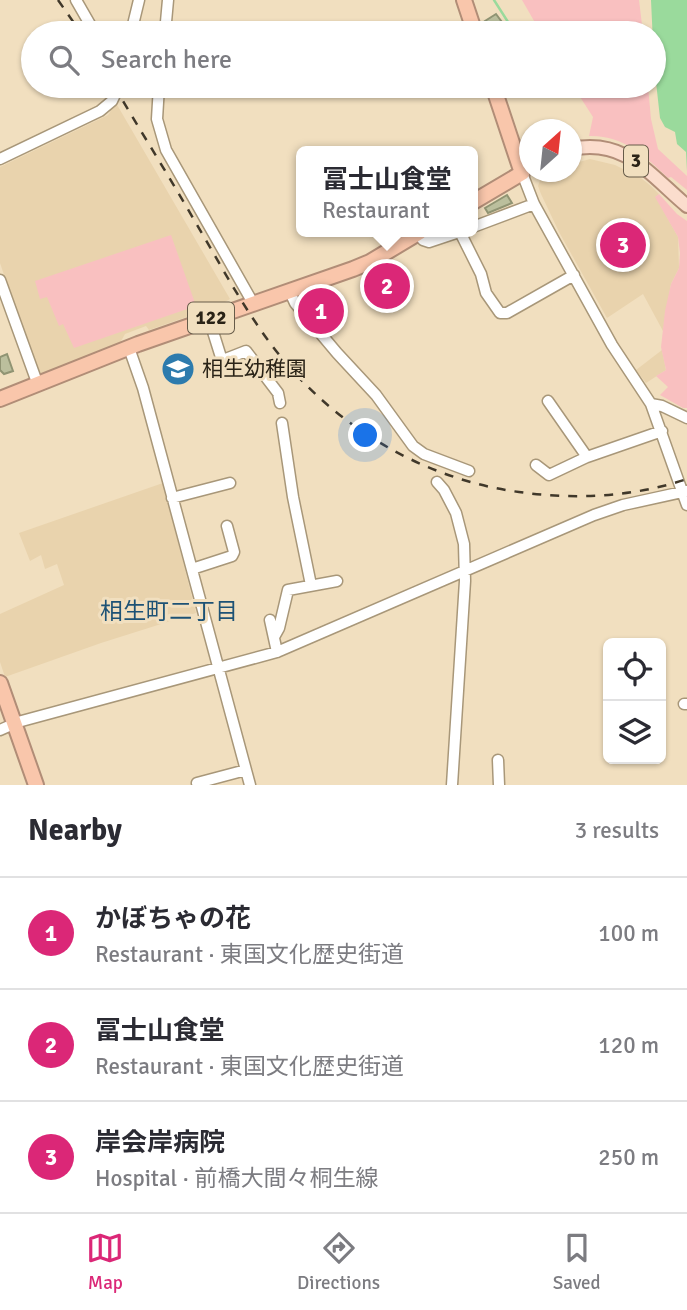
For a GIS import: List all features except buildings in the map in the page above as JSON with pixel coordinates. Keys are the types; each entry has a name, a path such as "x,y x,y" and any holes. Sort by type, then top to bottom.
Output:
{"highway":[{"path":"464,0 471,21"},
{"path":"498,98 519,153"},
{"path":"478,199 519,175"},
{"name":"122","path":"0,399 128,348 370,262 411,237"},
{"path":"0,683 7,727 36,785"}],"main road":[{"name":"3","path":"582,148 605,147 623,153 640,164 687,206"}],"street":[{"path":"76,0 88,21"},
{"path":"134,21 139,0"},
{"path":"165,21 168,0"},
{"path":"0,159 100,111 113,98"},
{"path":"159,98 158,127 169,157 253,303"},
{"path":"529,182 534,204 623,364 652,404 685,491 687,505"},
{"path":"478,225 534,204"},
{"path":"422,237 429,242 444,237"},
{"path":"462,237 481,274 486,293 500,313 507,313 574,275"},
{"path":"0,280 37,385"},
{"path":"289,290 295,303 376,395 413,446 424,454 469,471"},
{"path":"209,319 224,365 246,351 278,393 280,403"},
{"path":"128,348 143,388 250,785"},
{"path":"548,401 587,457"},
{"path":"652,404 687,418"},
{"path":"282,423 293,497 311,585"},
{"path":"536,465 549,475 587,457 662,431"},
{"path":"437,482 444,490 460,523 464,544 465,571 452,785"},
{"path":"172,498 230,483"},
{"path":"7,727 276,652 594,515 623,505 685,491"},
{"path":"192,569 232,556 234,552 227,526"},
{"path":"274,637 279,628 288,590 337,581"},
{"path":"270,620 276,652"},
{"path":"498,760 499,785"},
{"path":"197,783 246,770"}],"shaded area":[{"path":"522,0 639,0 642,21 534,21"},
{"path":"651,0 687,0 687,171 686,152 677,144 675,132 665,127 660,118 658,98 666,98 666,21 652,21"},
{"path":"581,98 649,98 658,149 687,176 687,190 623,143 589,136 593,117"},
{"path":"116,103 230,299 218,306 149,330 146,326 125,334 120,343 38,376 0,263 0,167 108,115"},
{"path":"590,159 615,165 641,178 659,194 656,197 678,237 679,268 671,284 663,331 643,294 607,318 559,232 538,186 539,182 582,182 582,161"},
{"path":"659,194 687,221 687,408 660,395 668,387 656,376 666,370 661,347 665,311 671,284 679,268 680,253 678,237 655,197"},
{"path":"171,235 196,306 74,348 63,324 59,326 47,297 40,299 35,281"},
{"path":"662,350 666,370 646,383 636,370"},
{"path":"163,483 196,613 5,677 0,662 0,614 64,585 57,564 45,569 41,555 30,561 19,533"}],"waterway":[{"path":"494,0 507,21"}],"railway":[{"path":"58,0 73,21"},
{"path":"121,98 234,289 268,341 304,383 358,428 387,447 451,476 519,492 561,496 604,495 646,490 687,479"}],"place":[{"name":"岸会岸病院","path":"623,245"},
{"name":"冨士山食堂","path":"387,286"},
{"name":"かぼちゃの花","path":"321,311"},
{"name":"相生幼稚園","path":"178,369"}],"district":[{"name":"相生町二丁目","path":"169,611"}]}
